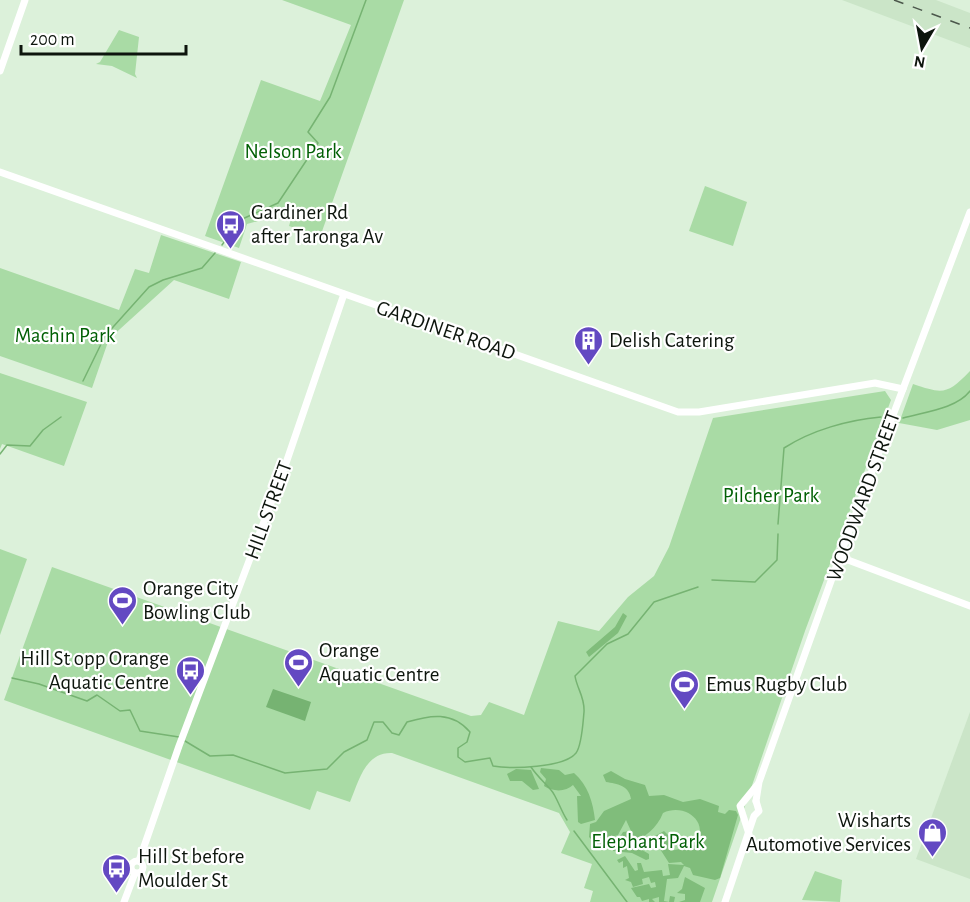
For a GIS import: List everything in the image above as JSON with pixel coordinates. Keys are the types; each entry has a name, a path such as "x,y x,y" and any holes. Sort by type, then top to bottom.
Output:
{"street":[{"path":"0,71 26,0"},
{"name":"GARDINER ROAD","path":"0,172 678,412 699,412 875,383 903,389"},
{"name":"WOODWARD STREET","path":"756,801 759,782 840,557 970,212"},
{"name":"HILL STREET","path":"124,902 135,873 131,865 140,861 180,742 285,466 344,294"},
{"path":"840,557 970,606"},
{"name":"WOODWARD STREET","path":"748,798 759,782"},
{"path":"725,902 749,836 754,816 759,808 756,801 748,798 740,806 749,836"},
{"path":"743,815 754,816"}],"shaded area":[{"path":"842,0 936,0 970,13 970,48"},
{"path":"273,689 311,702 305,721 266,707"},
{"path":"970,712 970,879 916,859"}],"green space":[{"name":"Nelson Park","path":"282,0 404,0 320,237 289,226 291,219 281,215 247,224 239,248 205,236 261,80 320,101 351,25"},
{"path":"119,30 139,37 135,74 137,78 112,66 96,64 100,62"},
{"path":"705,186 747,202 733,246 689,231"},
{"name":"Machin Park","path":"161,235 241,262 229,299 174,280 109,339 92,388 0,356 0,268 119,310 135,269 149,273"},
{"path":"970,371 970,420 937,430 899,423 913,384 931,390 944,390 956,385"},
{"path":"0,373 87,402 64,466 2,444 0,449"},
{"path":"885,391 891,400 805,631 712,902 590,902 593,891 584,888 592,864 561,853 570,832 559,813 392,753 375,757 369,763 360,777 350,802 317,791 310,810 4,700 52,567 471,716 481,715 489,702 524,715 558,621 599,631 628,597 654,576 669,547 713,418"},
{"path":"0,549 27,559 0,635"},
{"path":"623,613 627,616 618,633 589,657 586,652 615,627"},
{"path":"541,768 559,770 565,775 574,773 589,794 595,820 581,824 578,822 577,796 581,796 573,785 559,790 544,786 546,779 540,772"},
{"path":"516,769 531,770 539,789 533,790 522,781 510,781 507,774"},
{"name":"Elephant Park","path":"611,771 625,779 645,785 649,796 664,795 683,802 700,799 719,806 718,812 725,814 729,810 736,811 738,815 720,878 715,880 693,875 690,868 684,866 678,878 667,879 664,901 669,902 659,902 659,897 652,899 655,902 649,902 649,899 642,901 640,897 637,897 631,888 649,884 651,888 656,887 655,882 651,883 649,877 642,879 643,884 633,887 631,882 625,880 629,878 627,866 623,868 623,861 619,863 617,860 625,856 635,871 638,870 637,863 641,863 644,872 662,870 663,876 670,875 668,864 684,865 681,862 669,863 660,849 647,849 646,841 664,831 672,839 674,846 670,851 694,846 699,838 700,830 694,817 688,813 672,810 663,813 650,832 630,843 649,854 649,859 646,860 632,853 613,851 623,832 631,831 626,820 618,835 594,842 589,837 590,824 596,822 604,811 631,799 625,788 606,782 603,775"},
{"path":"815,871 842,880 840,902 802,900"},
{"path":"685,877 705,888 700,902 679,902 685,900 685,894 677,893 682,889"},
{"path":"670,896 675,897 674,902 669,902"}],"waterway":[{"path":"222,245 240,220 278,203 318,143 308,132 330,97 366,0"},
{"path":"83,381 105,336 149,287 163,280 202,268 215,253"},
{"path":"903,418 948,406 970,391"},
{"path":"0,454 7,445 30,446 43,430 61,417"},
{"path":"778,524 784,448 806,436 831,427 881,417"},
{"path":"712,580 755,582 777,560 778,534"},
{"path":"185,741 210,756 233,755 285,773 327,769 344,752 367,740 374,722 383,722 392,733 399,735 407,722 440,716 456,721 470,732 467,742 458,748 458,757 465,762 490,758 493,766 512,767 560,762 576,753 581,739 584,707 575,676 607,644 628,634 654,602 698,587"},
{"path":"12,678 39,684 87,701 97,695 120,711 130,710 140,731 179,737"},
{"path":"531,767 553,792 567,820"},
{"path":"574,831 627,902"}],"railway":[{"path":"894,0 970,28"}],"place":[{"name":"Gardiner Rd after Taronga Av","path":"230,250"},
{"name":"Delish Catering","path":"588,366"},
{"name":"Orange City Bowling Club","path":"122,626"},
{"name":"Orange Aquatic Centre","path":"298,688"},
{"name":"Hill St opp Orange Aquatic Centre","path":"190,696"},
{"name":"Emus Rugby Club","path":"685,710"},
{"name":"Wisharts Automotive Services","path":"932,858"},
{"name":"Hill St before Moulder St","path":"117,894"}],"park label":[{"name":"Pilcher Park","path":"771,495"}]}
